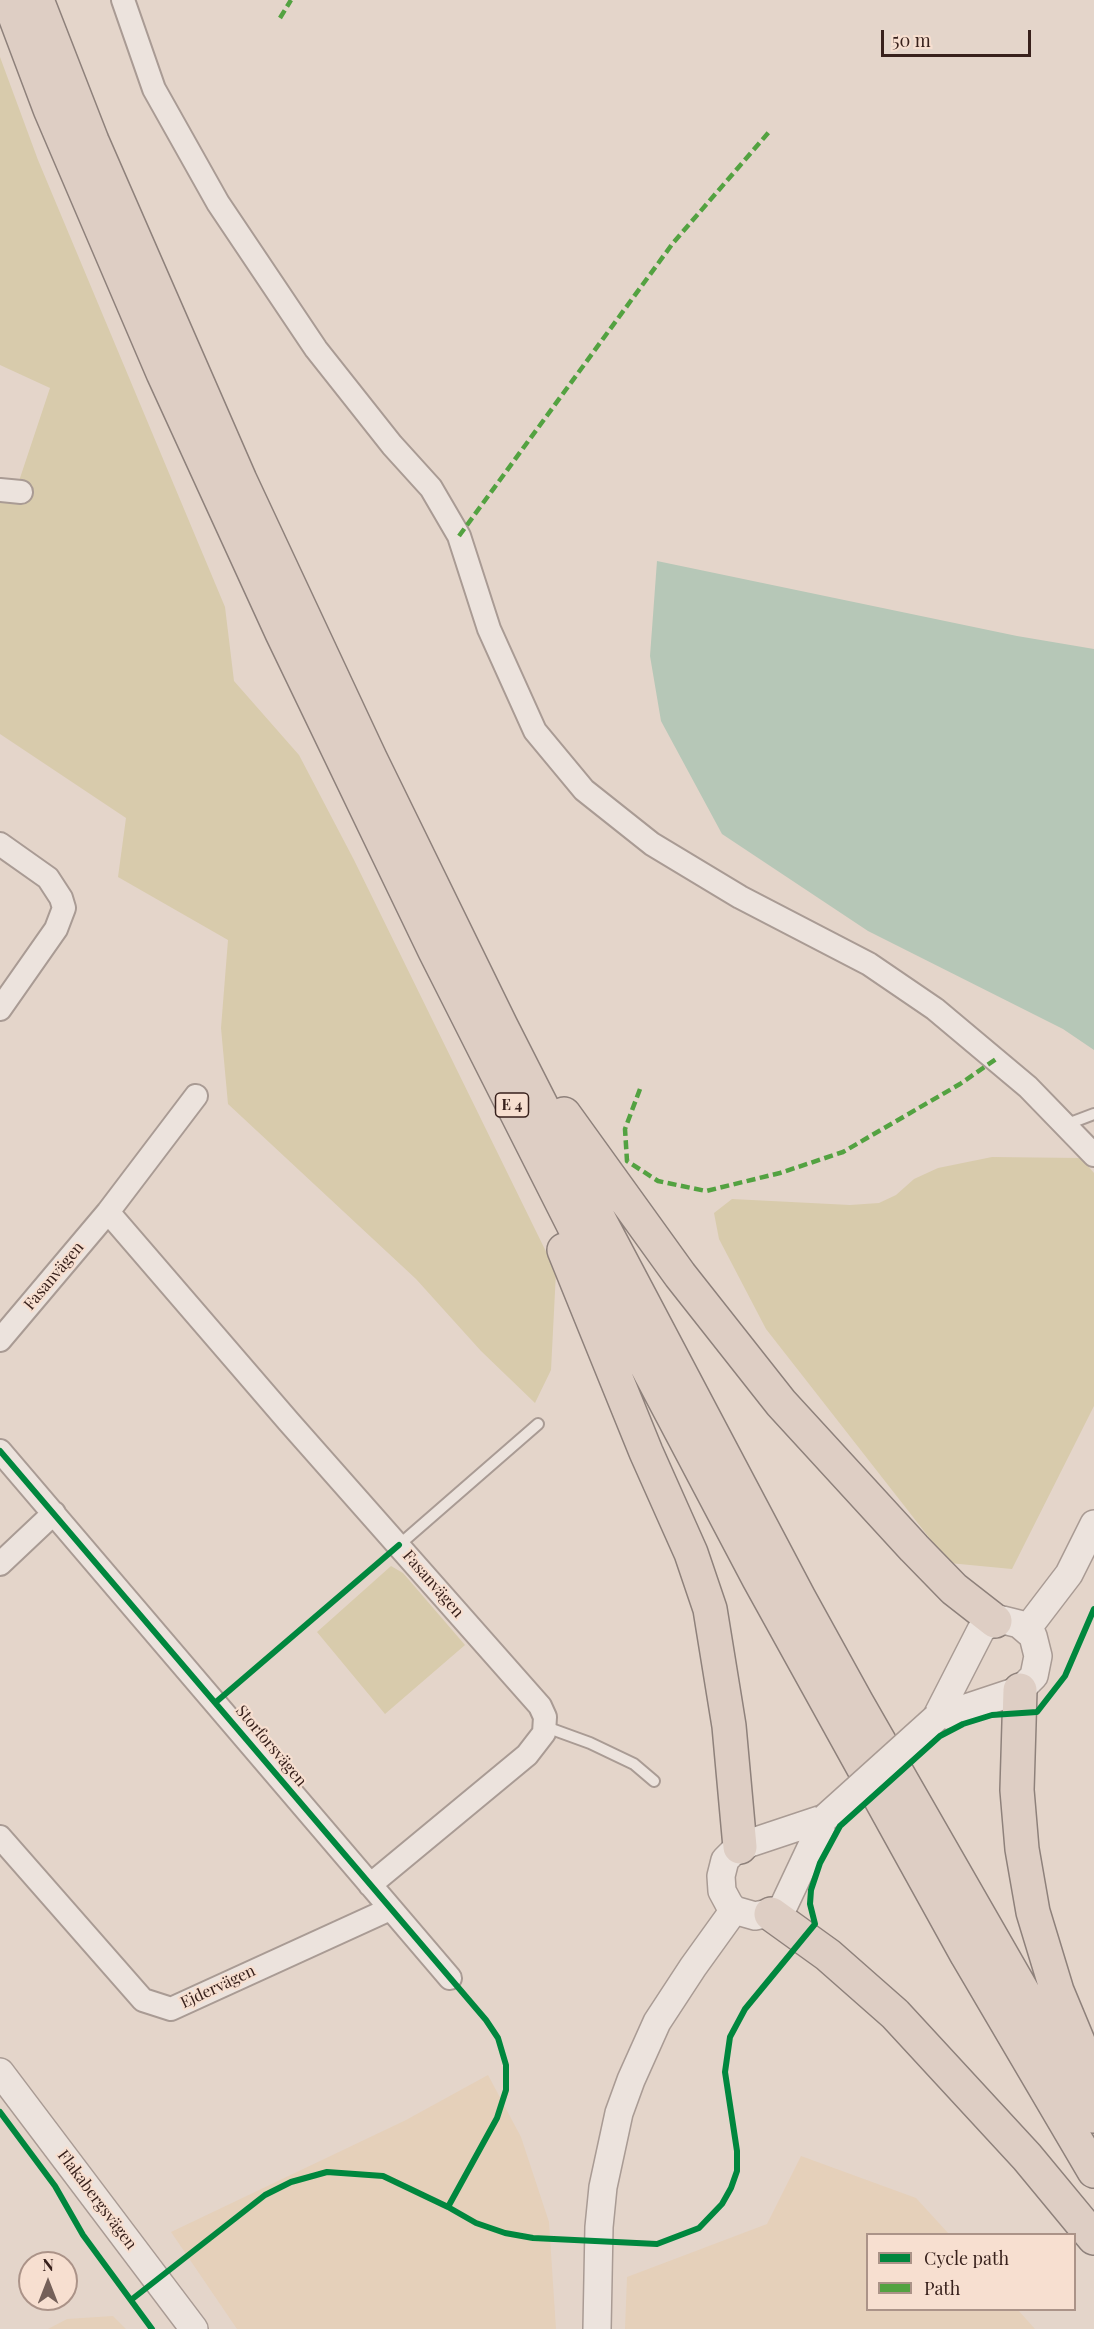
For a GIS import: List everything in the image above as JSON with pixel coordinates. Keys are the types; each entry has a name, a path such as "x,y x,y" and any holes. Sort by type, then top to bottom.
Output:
{"highway":[{"name":"E 4","path":"9,0 50,109 163,373 286,644 490,1031 634,1286 857,1703 1094,2116"},
{"name":"E 4","path":"37,0 92,141 240,480 370,758 594,1266 759,1579 967,1955 1094,2171"},
{"path":"490,1031 781,1403 954,1589 995,1621"},
{"path":"490,1031 646,1452 691,1553 710,1609 729,1726 740,1847"},
{"path":"1020,1690 1017,1790 1022,1850 1033,1912 1057,1991 1094,2080"},
{"path":"771,1914 828,1955 895,2014 1020,2149 1094,2238"}],"street":[{"path":"123,0 154,89 218,203 316,349 392,446 431,488 459,536 489,629 535,731 584,790 652,844 740,897 869,964 935,1009 1020,1080 1094,1155"},
{"path":"0,844 48,878 61,898 64,908 56,929 0,1009"},
{"name":"Fasanvägen","path":"0,1340 108,1212 196,1096"},
{"name":"Fasanvägen","path":"108,1212 540,1707 546,1727"},
{"name":"Storforsvägen","path":"0,1451 450,1978"},
{"path":"0,1564 54,1514"},
{"path":"1027,1629 1069,1574 1094,1524"},
{"path":"825,1818 740,1847 725,1860 721,1876 725,1898 734,1910 755,1916 771,1914 784,1905 825,1818 936,1718 973,1641 981,1630 995,1621 1011,1621 1027,1629 1036,1646 1037,1666 1034,1676 1020,1690 936,1718"},
{"path":"370,1885 527,1755 546,1727"},
{"name":"Ejdervägen","path":"0,1837 143,2000 171,2009 390,1909"},
{"path":"597,2329 599,2227 608,2159 619,2113 657,2022 734,1910"},
{"name":"Flakabergsvägen","path":"0,2072 194,2329"}],"lane":[{"path":"1065,1125 1094,1114"},
{"path":"399,1545 538,1424"},
{"path":"546,1727 608,1751 634,1764 654,1781"}],"shaded area":[{"path":"0,57 38,160 225,607 234,681 299,755 354,860 556,1272 551,1370 535,1403 481,1351 416,1279 228,1104 221,1028 228,940 118,877 126,818 0,734 0,482 18,484 50,388 0,365"},
{"path":"657,561 1017,636 1094,649 1094,1050 1063,1029 868,931 722,834 661,721 650,656"},
{"path":"992,1157 1081,1158 1094,1173 1094,1406 1012,1569 949,1563 766,1329 719,1239 714,1213 732,1199 850,1205 879,1203 896,1195 914,1179 938,1168"},
{"path":"391,1566 403,1573 465,1645 385,1714 317,1632"},
{"path":"488,2075 521,2137 549,2222 556,2329 237,2329 171,2232 406,2120"},
{"path":"801,2156 916,2198 948,2233 866,2233 866,2311 1019,2311 1035,2329 625,2329 627,2277 767,2224"},
{"path":"113,2316 126,2329 48,2329 67,2319"}],"marked path":[{"path":"280,18 291,0"},
{"path":"459,536 673,243 769,132"},
{"path":"640,1089 625,1129 627,1161 658,1181 706,1191 780,1173 843,1152 960,1084 996,1059"}],"cycle path":[{"path":"0,1451 486,2020 498,2038 506,2065 506,2090 497,2118 448,2207 383,2176 327,2172 291,2182 265,2195 131,2300"},
{"path":"216,1702 399,1545"},
{"path":"448,2207 476,2223 505,2233 533,2238 657,2244 699,2228 722,2204 737,2171 737,2151 725,2072 730,2037 745,2009 815,1924 810,1904 811,1890 820,1863 840,1826 940,1736 963,1724 992,1715 1037,1712 1065,1676 1094,1609"},
{"path":"0,2112 55,2186 83,2235 152,2329"}]}
